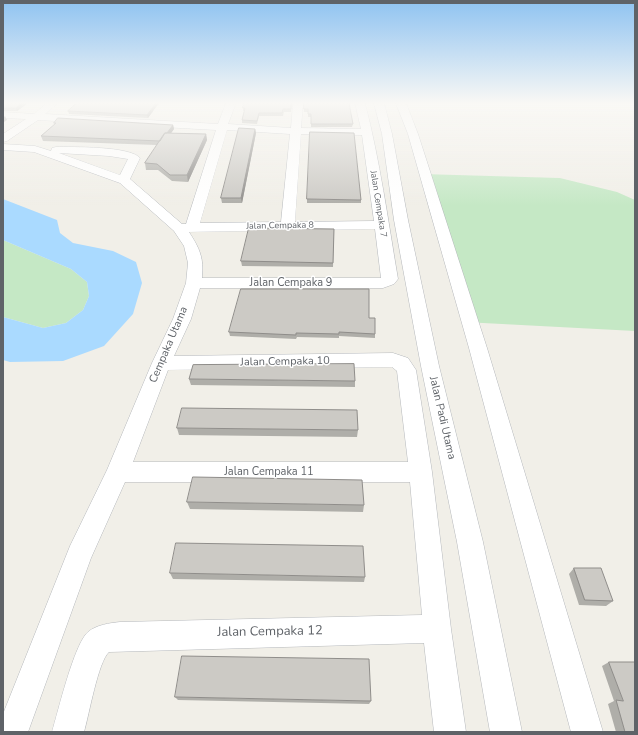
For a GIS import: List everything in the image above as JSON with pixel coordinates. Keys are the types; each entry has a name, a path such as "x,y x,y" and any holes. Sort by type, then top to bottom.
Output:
{"street":[{"path":"186,227 219,137"},
{"path":"288,225 295,137"},
{"name":"Jalan Cempaka 7","path":"368,137 390,279 388,281"},
{"name":"Jalan Padi Utama","path":"388,137 401,220 430,366 470,542 506,732"},
{"path":"414,137 478,348 587,732"},
{"name":"Cempaka Utama","path":"3,147 35,149 124,180 186,227 196,263 194,283 182,319 161,363 118,472 79,555 12,732"},
{"path":"35,149 128,154 134,158 124,180"},
{"name":"Jalan Cempaka 8","path":"186,227 382,225"},
{"name":"Jalan Cempaka 9","path":"194,283 388,281"},
{"name":"Jalan Cempaka 10","path":"161,363 392,360 401,363 406,370 421,472"},
{"name":"Jalan Cempaka 11","path":"118,472 421,472"},
{"path":"421,472 437,629 450,732"},
{"name":"Jalan Cempaka 12","path":"68,732 89,657 95,644 104,638 120,636 437,629"}],"green space":[{"path":"422,174 560,178 617,192 635,200 635,331 464,322"},
{"path":"3,240 71,269 87,282 89,296 83,310 66,323 43,328 3,317"}],"water":[{"path":"3,199 57,220 60,233 73,243 113,251 136,262 142,283 133,314 104,346 63,361 10,362 3,360 3,317 43,328 66,323 83,310 89,296 87,282 71,269 3,240"}],"building":[{"path":"72,137 162,137 160,141"},
{"path":"162,137 204,137 187,175 170,175 157,164 145,163"},
{"path":"237,137 253,137 241,198 221,198"},
{"path":"310,137 354,137 361,200 307,199"},
{"path":"249,228 334,229 333,263 241,261"},
{"path":"241,289 369,289 369,318 375,318 375,334 339,332 339,334 296,333 296,335 229,332"},
{"path":"354,364 355,381 189,379 193,365"},
{"path":"182,408 357,410 358,430 177,428"},
{"path":"193,477 362,480 364,505 187,502"},
{"path":"176,543 363,546 365,577 170,573"},
{"path":"574,568 601,568 613,601 585,600"},
{"path":"182,656 369,659 371,701 175,697"},
{"path":"609,662 635,662 635,732 625,732 616,700 623,701"}]}
